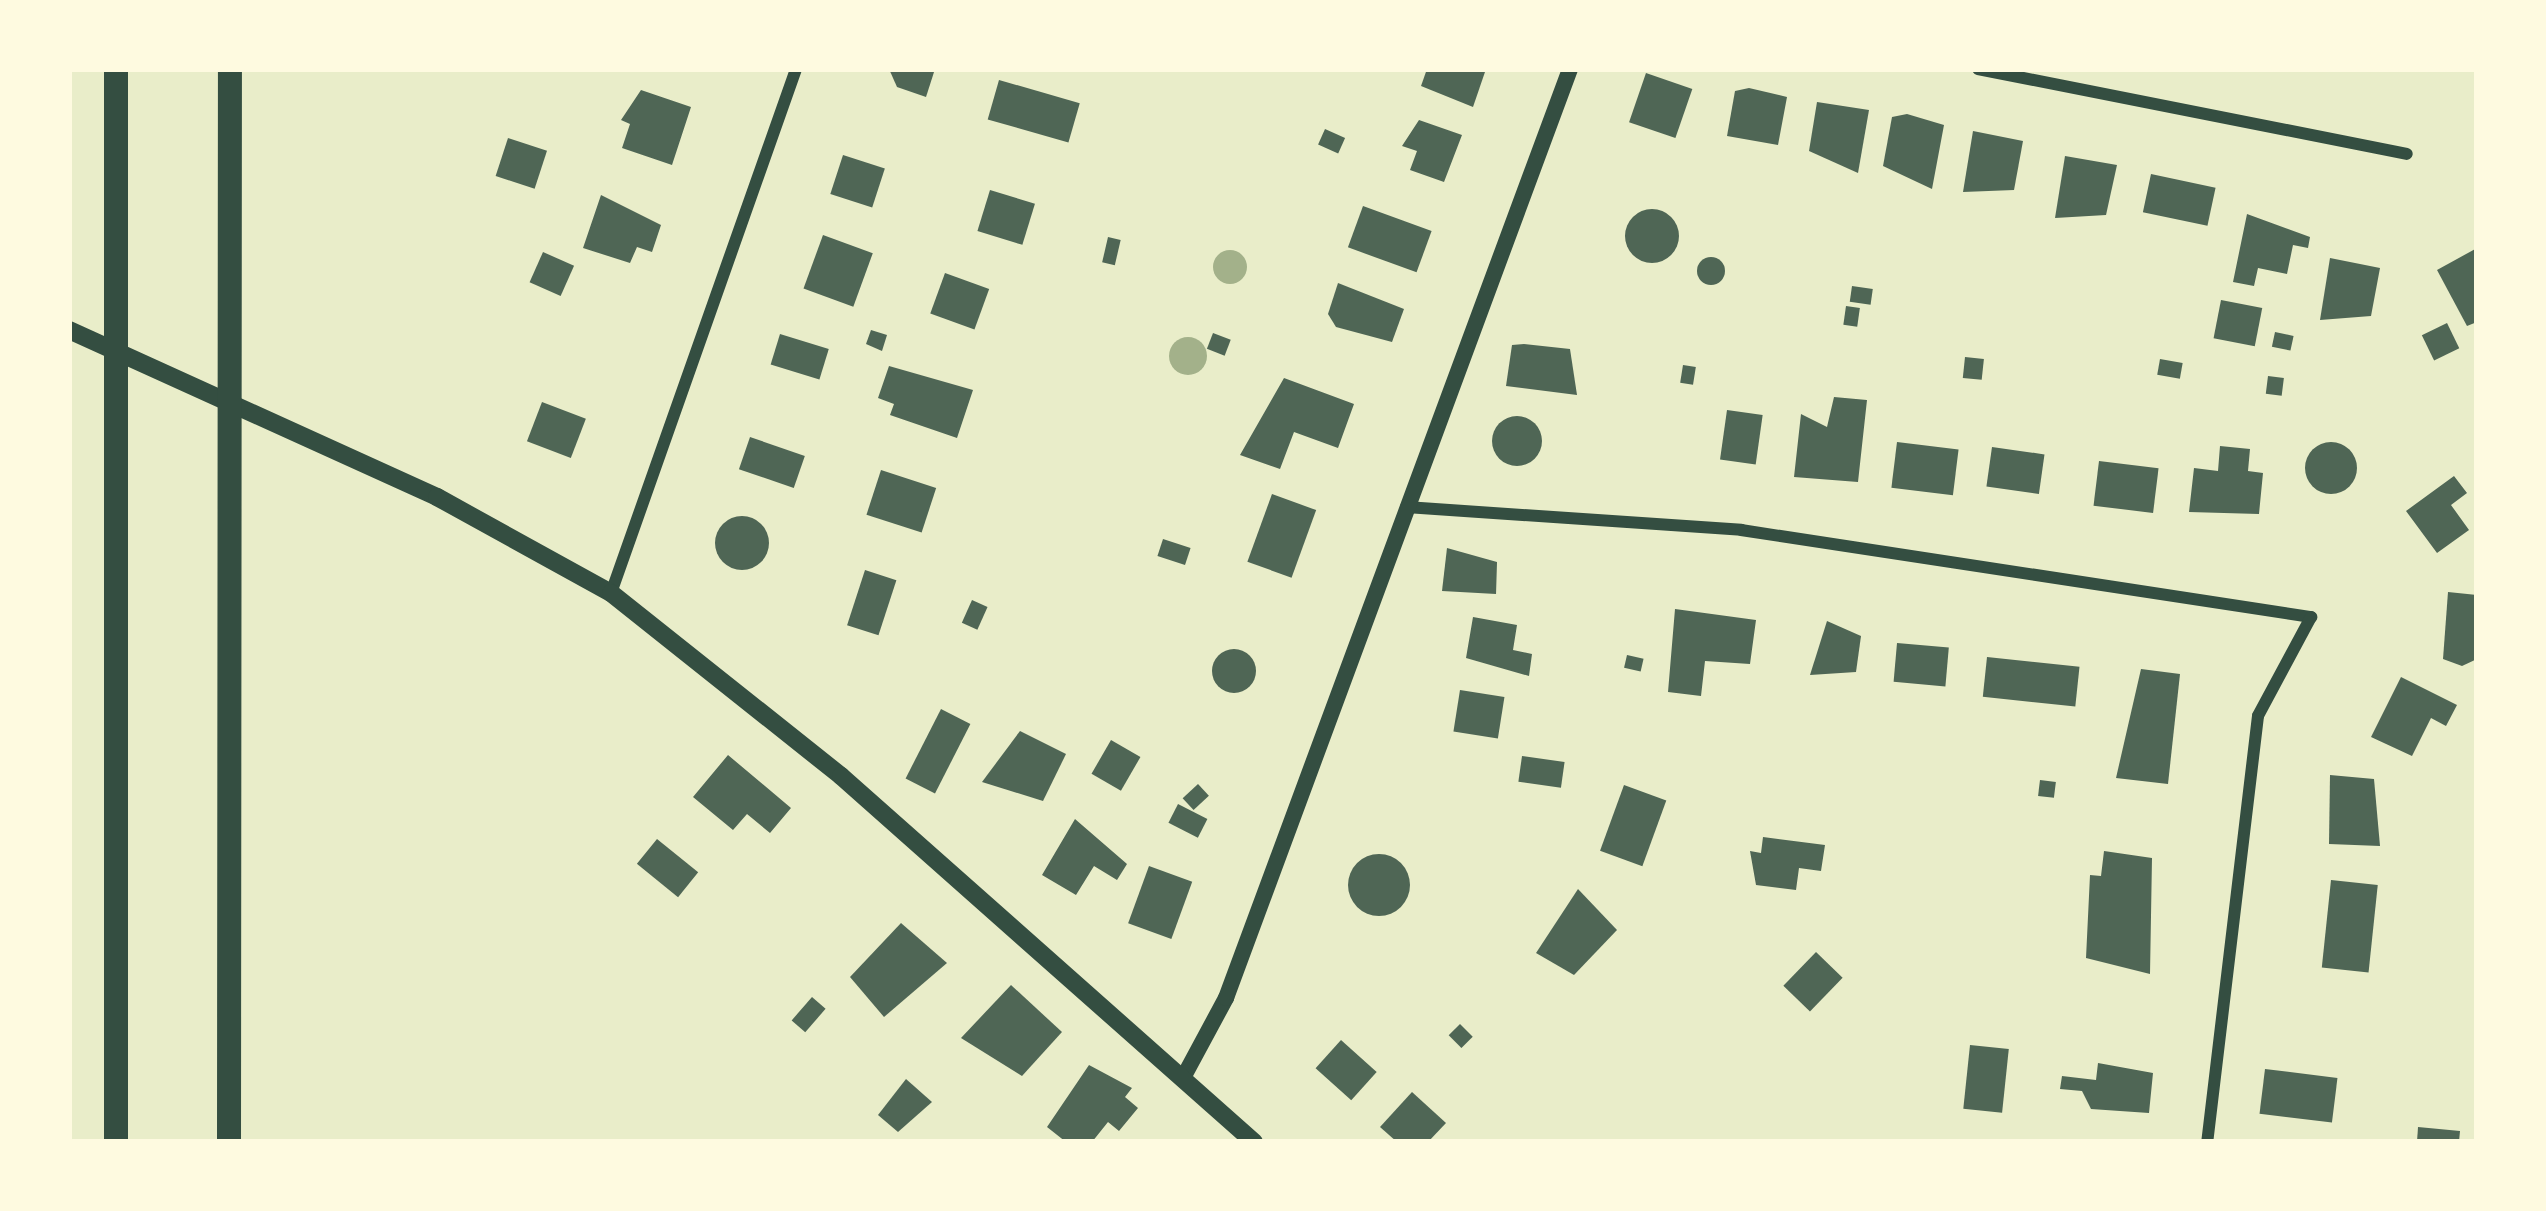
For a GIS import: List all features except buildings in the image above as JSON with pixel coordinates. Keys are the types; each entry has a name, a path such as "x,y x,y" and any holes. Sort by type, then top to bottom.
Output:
{"highway":[{"path":"116,69 116,1142"},
{"path":"230,69 230,1142"}],"main road":[{"path":"69,330 333,450 611,593 1184,1076 1254,1142"}],"street":[{"path":"611,593 796,69"},
{"path":"1184,1076 1226,998 1570,69"},
{"path":"1978,69 2407,154"},
{"path":"1406,507 1742,530 2312,617 2258,716 2207,1142"}],"shaded area":[{"path":"1230,250 1242,255 1247,267 1242,279 1230,284 1218,279 1213,267 1218,255"},
{"path":"1188,337 1202,342 1207,356 1202,370 1188,375 1174,370 1169,356 1174,342"}]}
